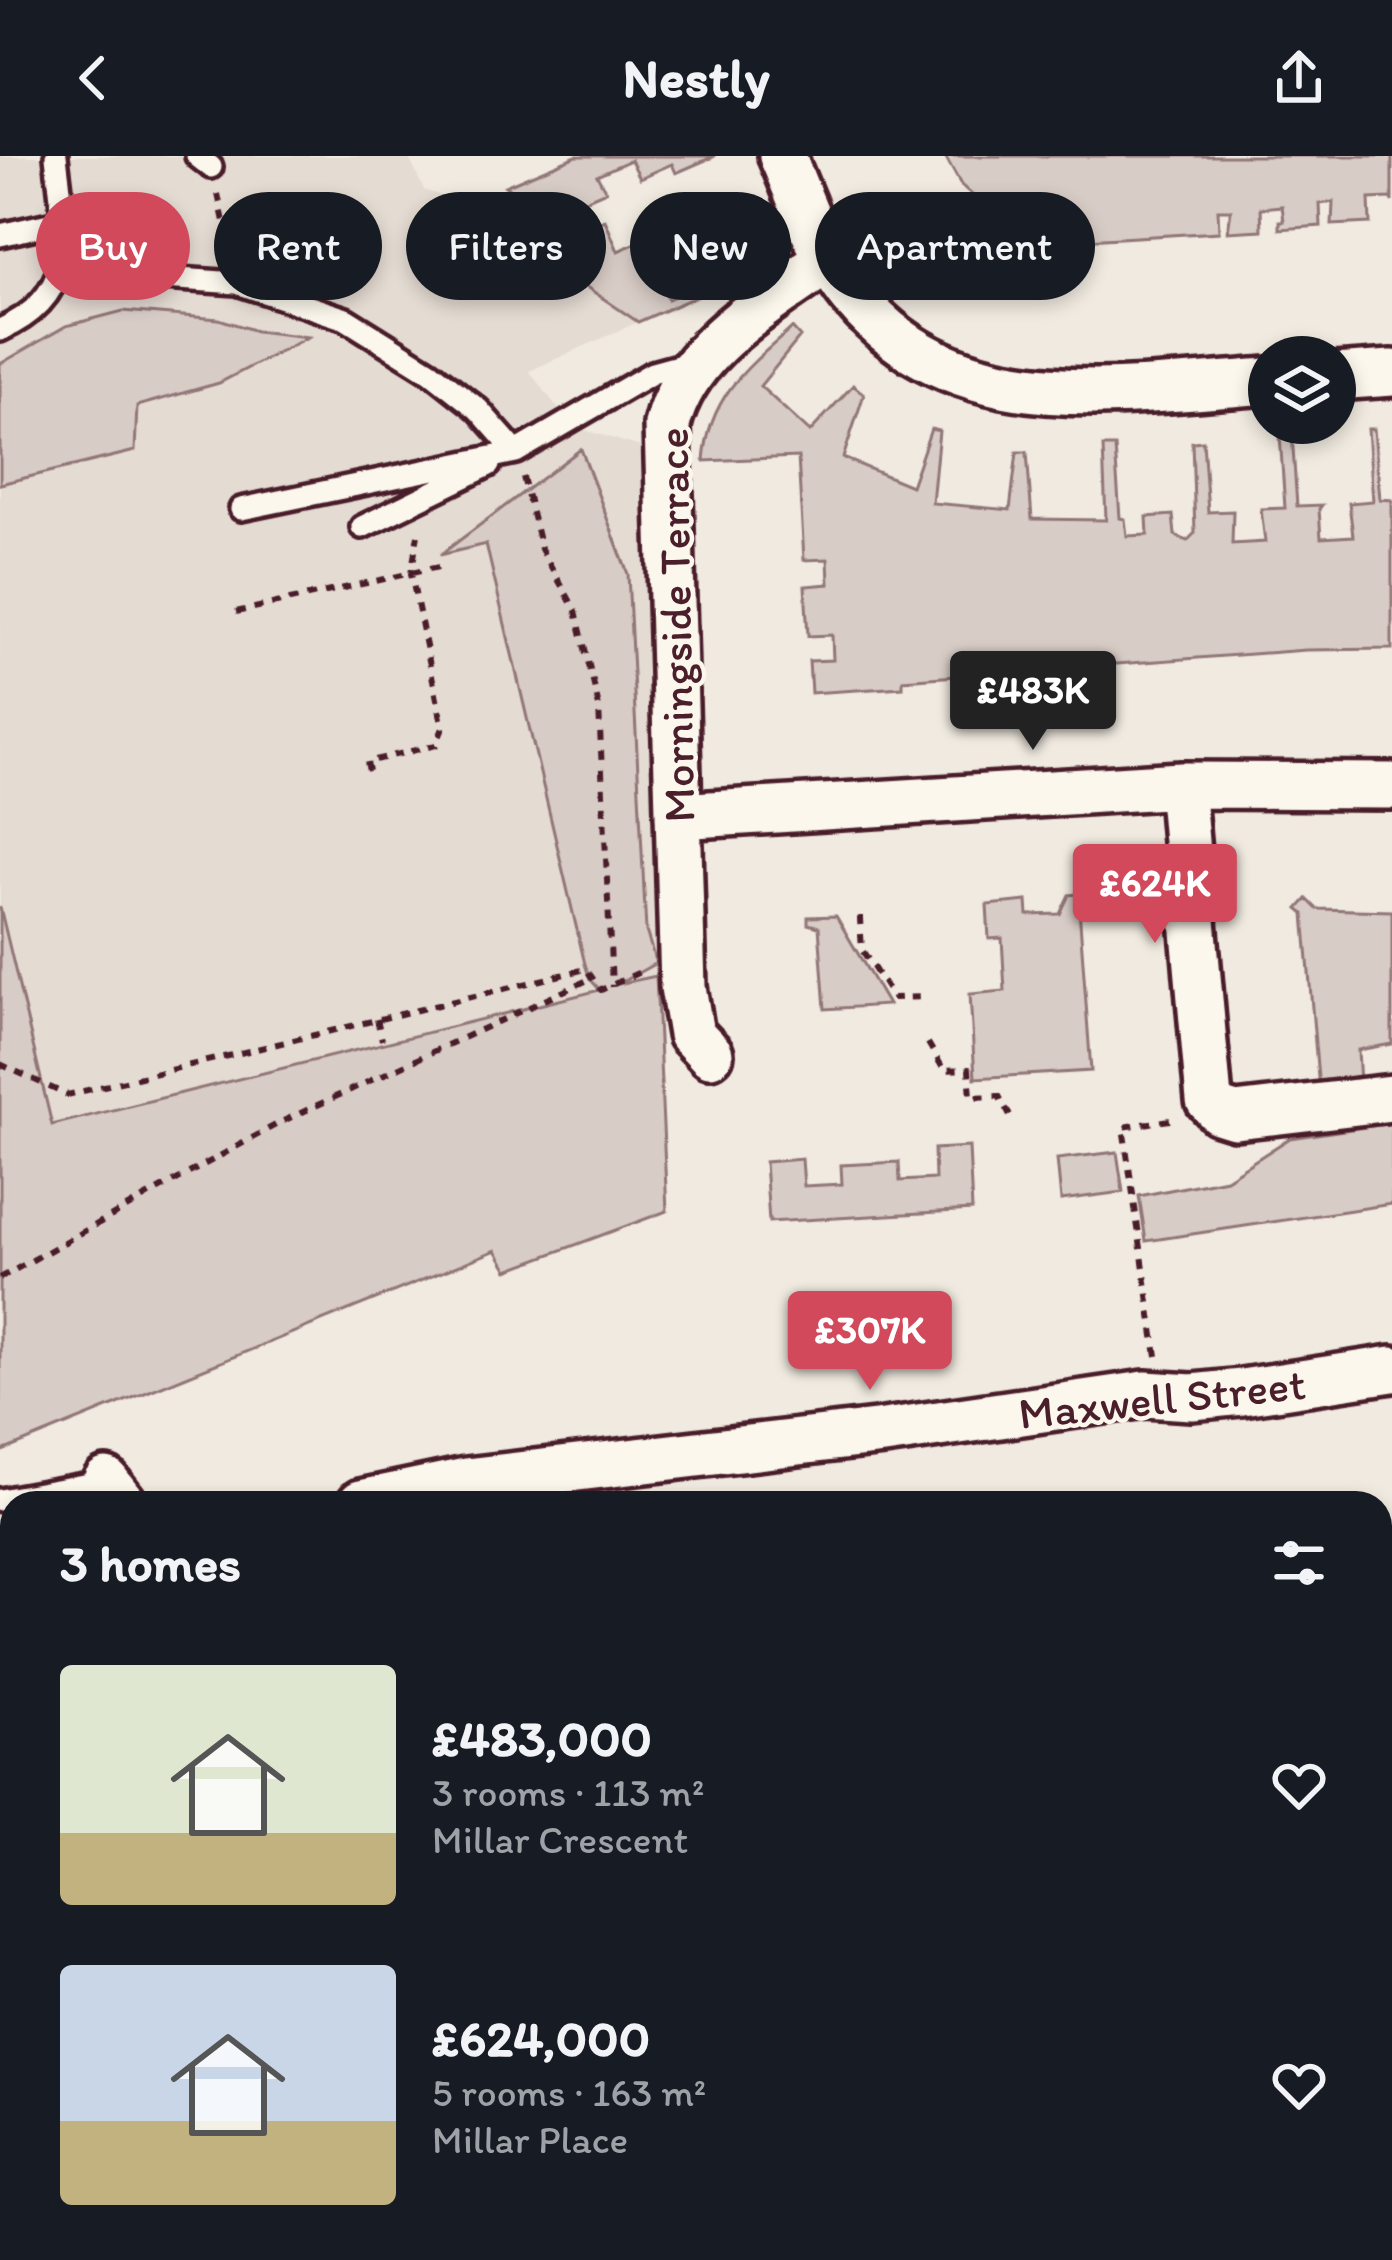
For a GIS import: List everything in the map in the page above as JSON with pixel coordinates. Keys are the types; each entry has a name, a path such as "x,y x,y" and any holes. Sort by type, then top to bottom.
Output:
{"street":[{"path":"782,156 815,230"},
{"name":"Morningside Terrace","path":"710,1054 691,1034 685,1011 665,453 671,409 698,360 815,269"},
{"path":"857,300 902,341 933,361 989,383 1083,394 1248,383"},
{"path":"1356,376 1392,373"},
{"path":"1181,785 1209,1100 1220,1111 1235,1116 1392,1098"},
{"path":"678,815 1181,785 1392,787"},
{"name":"Maxwell Street","path":"418,1491 1145,1394 1242,1392 1392,1369"}],"lane":[{"path":"56,156 60,192"},
{"path":"0,235 36,227"},
{"path":"0,330 45,300"},
{"path":"288,300 346,319 431,372 478,409 516,452"},
{"path":"362,527 516,452 652,373 698,360"},
{"path":"628,385 649,388 663,396 671,409"},
{"path":"241,508 516,452"}],"path":[{"path":"204,162 214,199"},
{"path":"0,1064 67,1095 586,969 601,990 612,987 599,707 576,611 541,549 516,452"},
{"path":"369,771 367,762 436,745 443,728 411,574 416,536"},
{"path":"236,612 443,566"},
{"path":"863,919 862,950 893,998 926,997"},
{"path":"0,1278 281,1122 590,980"},
{"path":"377,1019 382,1040"},
{"path":"928,1042 944,1070 969,1069 971,1097 998,1096 1010,1116"},
{"path":"1163,1396 1123,1127 1192,1118 1209,1100"}],"shaded area":[{"path":"0,156 408,156 424,190 430,192 406,192 406,300 606,300 638,322 529,371 572,426 640,447 667,1211 508,1270 496,1250 0,1452"},
{"path":"576,156 715,156 676,173 672,164 640,178 631,160 597,175 604,192 513,192 505,186"},
{"path":"945,156 1392,156 1392,202 1391,198 1369,199 1370,223 1332,225 1333,202 1320,204 1321,226 1280,229 1282,206 1261,208 1262,230 1228,232 1231,210 1218,210 1219,232 1095,239 1095,192 969,192"},
{"path":"606,222 618,251 630,246 630,300 689,300 638,322 606,300"},
{"path":"123,311 219,319 256,331 308,337 219,383 137,406 135,451 0,484 0,364 66,326"},
{"path":"792,328 800,337 760,386 810,432 853,385 864,394 843,458 911,486 931,429 939,431 932,503 1010,510 1017,452 1027,452 1032,519 1106,520 1103,447 1115,447 1120,518 1125,519 1127,536 1148,535 1147,517 1173,515 1175,535 1187,541 1195,533 1192,442 1203,441 1208,512 1233,511 1232,544 1265,542 1261,509 1285,508 1281,444 1293,444 1297,506 1322,505 1321,538 1353,536 1349,503 1373,501 1368,429 1374,429 1380,499 1392,500 1392,649 1306,650 903,680 903,687 811,693 809,661 833,660 832,635 808,636 805,586 829,584 828,559 804,560 798,457 704,461 713,419 745,371"},
{"path":"581,449 628,574 646,931 656,963 618,984 656,976 667,1211 508,1270 496,1250 0,1452 0,907 52,1125 600,990 585,964 486,544 440,555"},
{"path":"1078,894 1091,1071 975,1078 970,994 1005,991 1002,938 989,939 987,905 1027,901 1028,915 1060,914 1069,895"},
{"path":"1307,899 1317,909 1392,911 1392,1044 1358,1050 1360,1083 1319,1090 1304,914 1298,909"},
{"path":"836,916 888,1005 825,1009 819,927 808,924 808,917"},
{"path":"1392,1123 1392,1204 1146,1241 1139,1196 1226,1179 1290,1138"},
{"path":"969,1147 972,1210 769,1222 765,1162 802,1159 804,1186 842,1184 841,1165 899,1162 900,1181 935,1179 934,1149"},
{"path":"1117,1152 1123,1192 1061,1200 1057,1159"}]}
